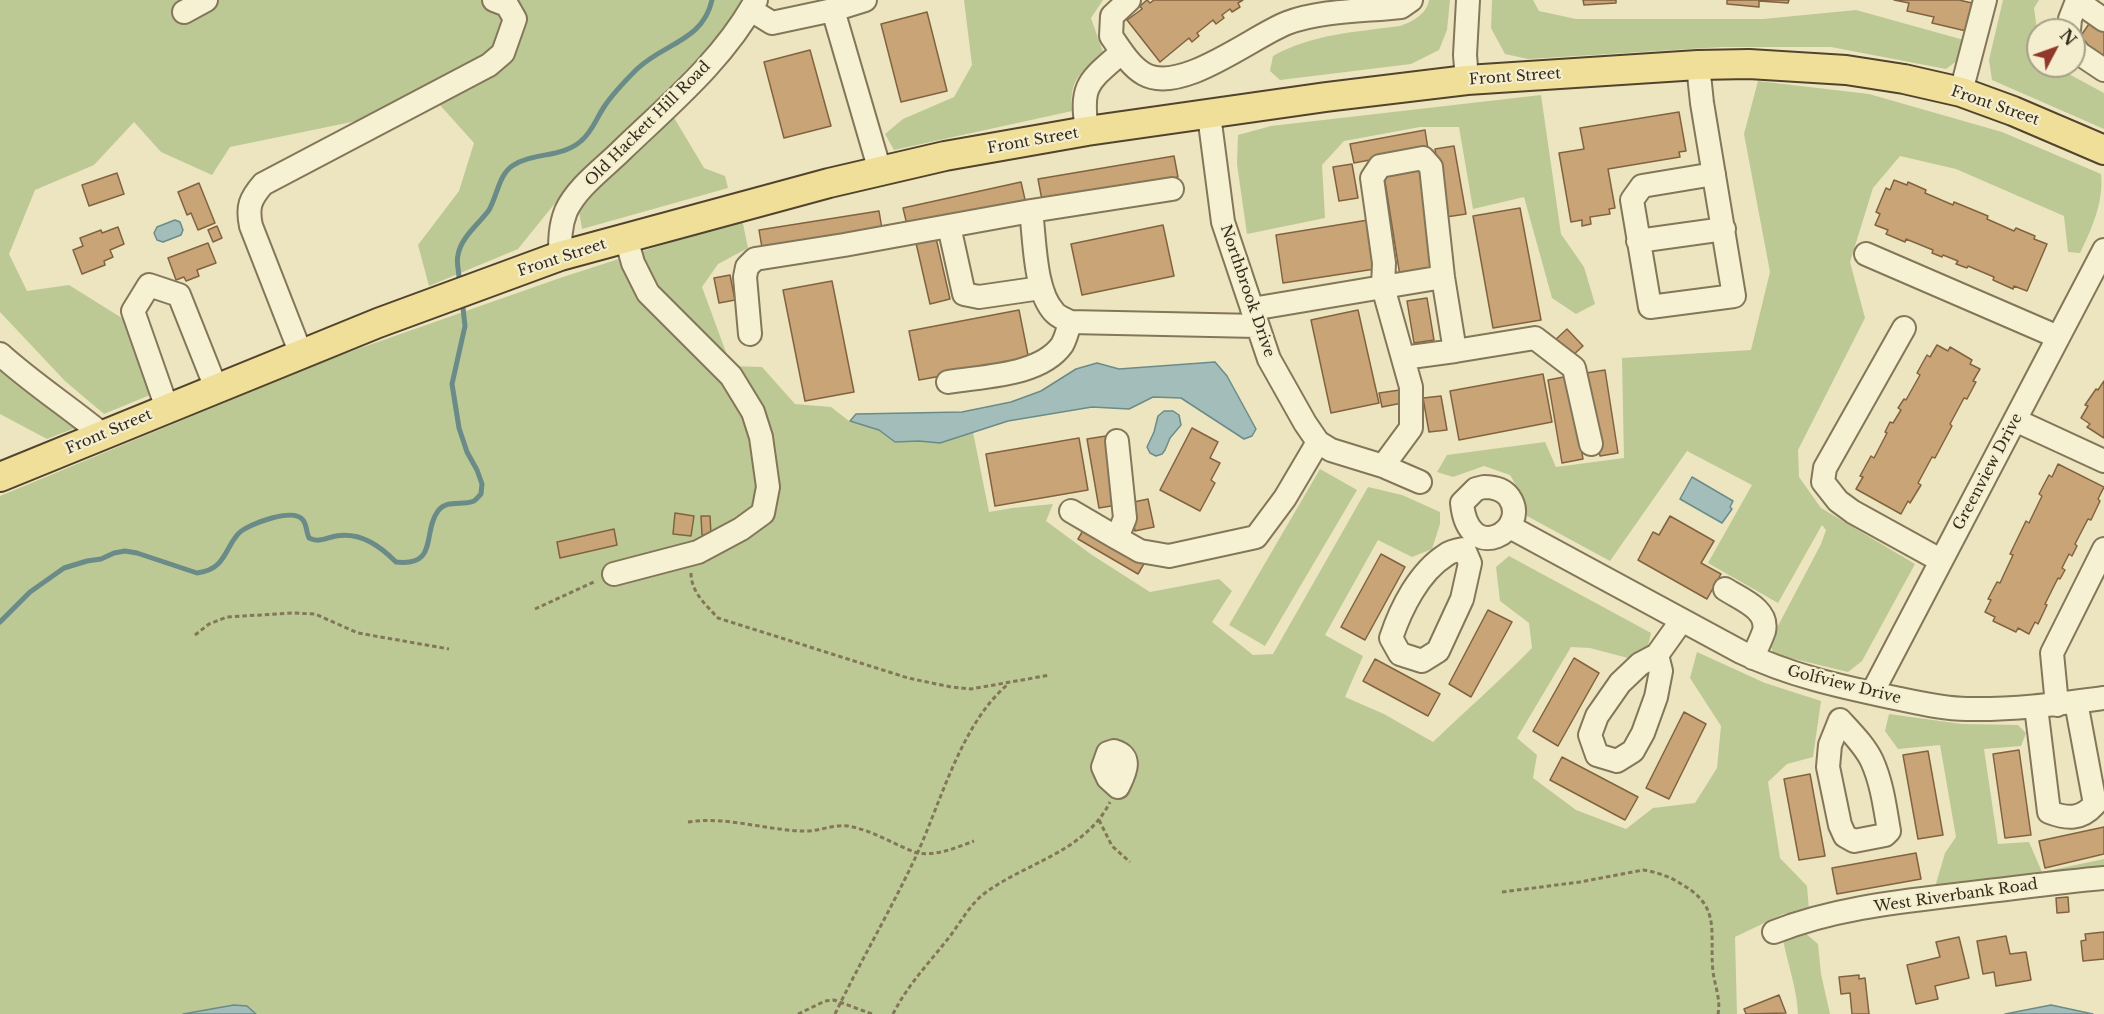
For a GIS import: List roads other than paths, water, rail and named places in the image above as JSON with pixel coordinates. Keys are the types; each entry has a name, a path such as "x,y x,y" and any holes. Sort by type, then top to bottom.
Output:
{"main road":[{"name":"Front Street","path":"0,477 378,323 560,256 734,207 880,171 945,156 1087,131 1326,97 1467,80 1698,65 1749,64 1846,70 1904,79 1961,93 2013,111 2104,150"}],"street":[{"path":"184,12 206,0"},
{"path":"301,354 251,226 248,212 254,195 263,184 478,70 503,54 515,19 507,5 494,0"},
{"path":"754,5 772,23 833,10 865,0"},
{"path":"1129,0 1112,16 1111,36 1141,72 1163,78 1204,68 1273,29 1290,22 1307,17 1401,7 1411,0"},
{"path":"1467,80 1465,55 1468,0"},
{"path":"1961,93 1985,0"},
{"path":"2070,18 2077,1 2104,20"},
{"name":"Old Hackett Hill Road","path":"560,256 560,231 567,209 582,190 719,54 743,24 754,5"},
{"path":"833,10 880,171"},
{"path":"1087,131 1084,109 1085,92 1096,76 1122,52"},
{"path":"2086,58 2104,70"},
{"path":"1698,65 1734,296 1650,308 1632,200 1642,186 1714,174"},
{"name":"Northbrook Drive","path":"1209,115 1223,222 1269,359 1318,442"},
{"path":"1383,466 1411,428 1411,387 1383,287 1384,263 1371,178 1380,166 1423,158 1431,167 1443,277 1455,351"},
{"path":"750,334 745,277 747,267 755,259 1172,189"},
{"path":"1031,211 1041,288 1056,315 1070,322 1206,327 1255,318 1383,287 1443,277"},
{"path":"949,226 964,294 979,297 1041,288"},
{"path":"1638,241 1724,229"},
{"path":"614,574 698,552 741,529 763,513 768,487 761,437 753,412 731,376 648,293 633,263 626,238"},
{"name":"Greenview Drive","path":"1872,693 2104,250"},
{"path":"1866,254 2058,337"},
{"path":"167,408 133,311 149,285 179,295 216,388"},
{"path":"948,382 1022,370 1039,364 1054,354 1064,342 1070,322"},
{"path":"1904,328 1825,468 1823,482 1838,501 1853,512 1940,560"},
{"path":"1404,358 1535,338 1574,368 1592,444"},
{"path":"0,354 18,371 61,401 103,435"},
{"path":"2015,420 2104,461"},
{"path":"1117,441 1125,518 1117,538"},
{"path":"1071,511 1140,551 1169,556 1256,537 1285,498 1318,442 1350,457 1383,466 1420,482"},
{"path":"1510,527 1504,533 1468,541 1429,569 1398,618 1391,638 1400,654 1422,661 1438,651 1462,598 1470,563 1468,541 1463,519 1462,503 1476,489 1493,487 1508,495 1514,510 1510,527"},
{"name":"Golfview Drive","path":"1510,527 1753,658 1785,671 1848,688 1964,709 2056,705 2104,698"},
{"path":"2056,705 2052,652 2104,549"},
{"path":"1725,590 1757,609 1761,614 1764,630 1753,658"},
{"path":"1657,655 1682,620"},
{"path":"1840,720 1872,760 1879,780 1889,831 1885,835 1854,841 1845,836 1840,825 1828,767 1830,745 1840,720 1848,688"},
{"name":"West Riverbank Road","path":"1774,932 1813,920 1910,899 2104,878"}],"water":[{"path":"175,220 180,222 183,230 181,235 163,242 157,240 154,233 157,227"},
{"path":"1215,362 1227,376 1256,429 1252,436 1244,439 1181,398 1153,397 1129,409 1092,407 1008,421 940,443 895,442 879,430 850,421 856,414 962,412 1011,402 1041,391 1076,369 1097,363 1119,369"},
{"path":"1164,411 1173,411 1179,415 1181,425 1170,438 1162,454 1156,456 1150,453 1147,447 1158,416"},
{"path":"1692,477 1733,501 1730,507 1732,509 1722,523 1680,499"},
{"path":"234,1005 247,1006 256,1014 183,1014"},
{"path":"2051,1005 2093,1014 2005,1014"}],"waterway":[{"path":"459,278 457,261 460,248 466,237 489,210 501,180 508,170 520,162 565,150 581,141 608,102 637,69 691,33 707,14 712,0"},
{"path":"0,622 30,592 64,568 125,551 197,573 202,572 218,564 233,540 244,529 281,516 298,516 303,520 309,538 322,540 336,536 354,536 369,541 396,562 418,559 424,554 433,519 438,511 446,505 474,501 481,494 482,484 459,428 452,384 465,326 463,308"}]}
